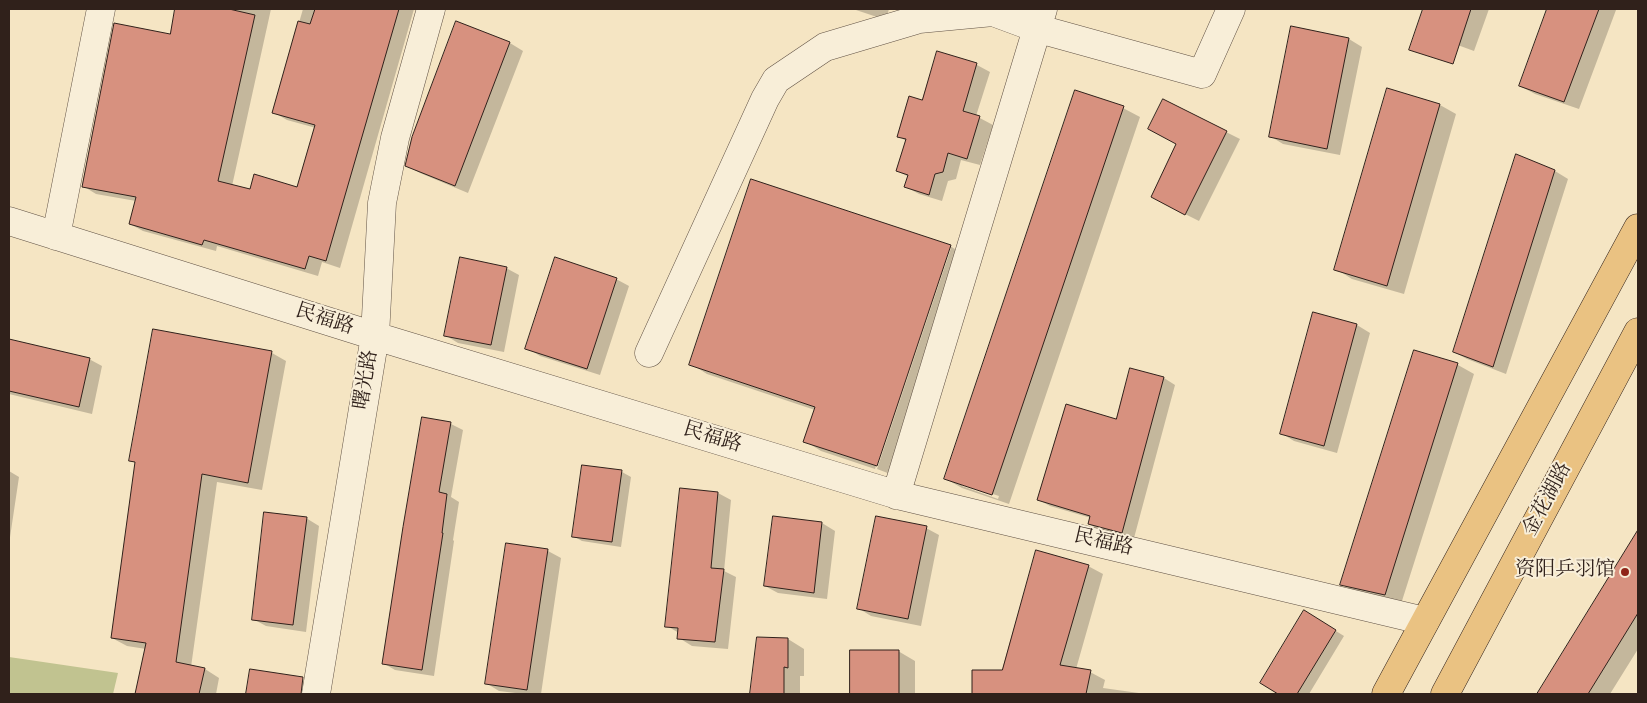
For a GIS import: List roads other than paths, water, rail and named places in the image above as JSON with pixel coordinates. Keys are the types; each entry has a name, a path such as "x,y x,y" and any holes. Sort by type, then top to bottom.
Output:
{"main road":[{"path":"1386,694 1638,228"},
{"name":"金花湖路","path":"1445,694 1638,332"}],"street":[{"path":"56,236 101,9"},
{"name":"曙光路","path":"316,694 375,336 382,203 395,138 431,9"},
{"path":"649,353 765,98 776,80 825,47 919,19 993,12 1041,19 1202,74 1231,9"},
{"path":"896,495 1041,19"},
{"name":"民福路","path":"9,221 375,336 896,495 1424,621"}],"place":[{"name":"资阳乒羽馆","path":"1625,572"}]}
